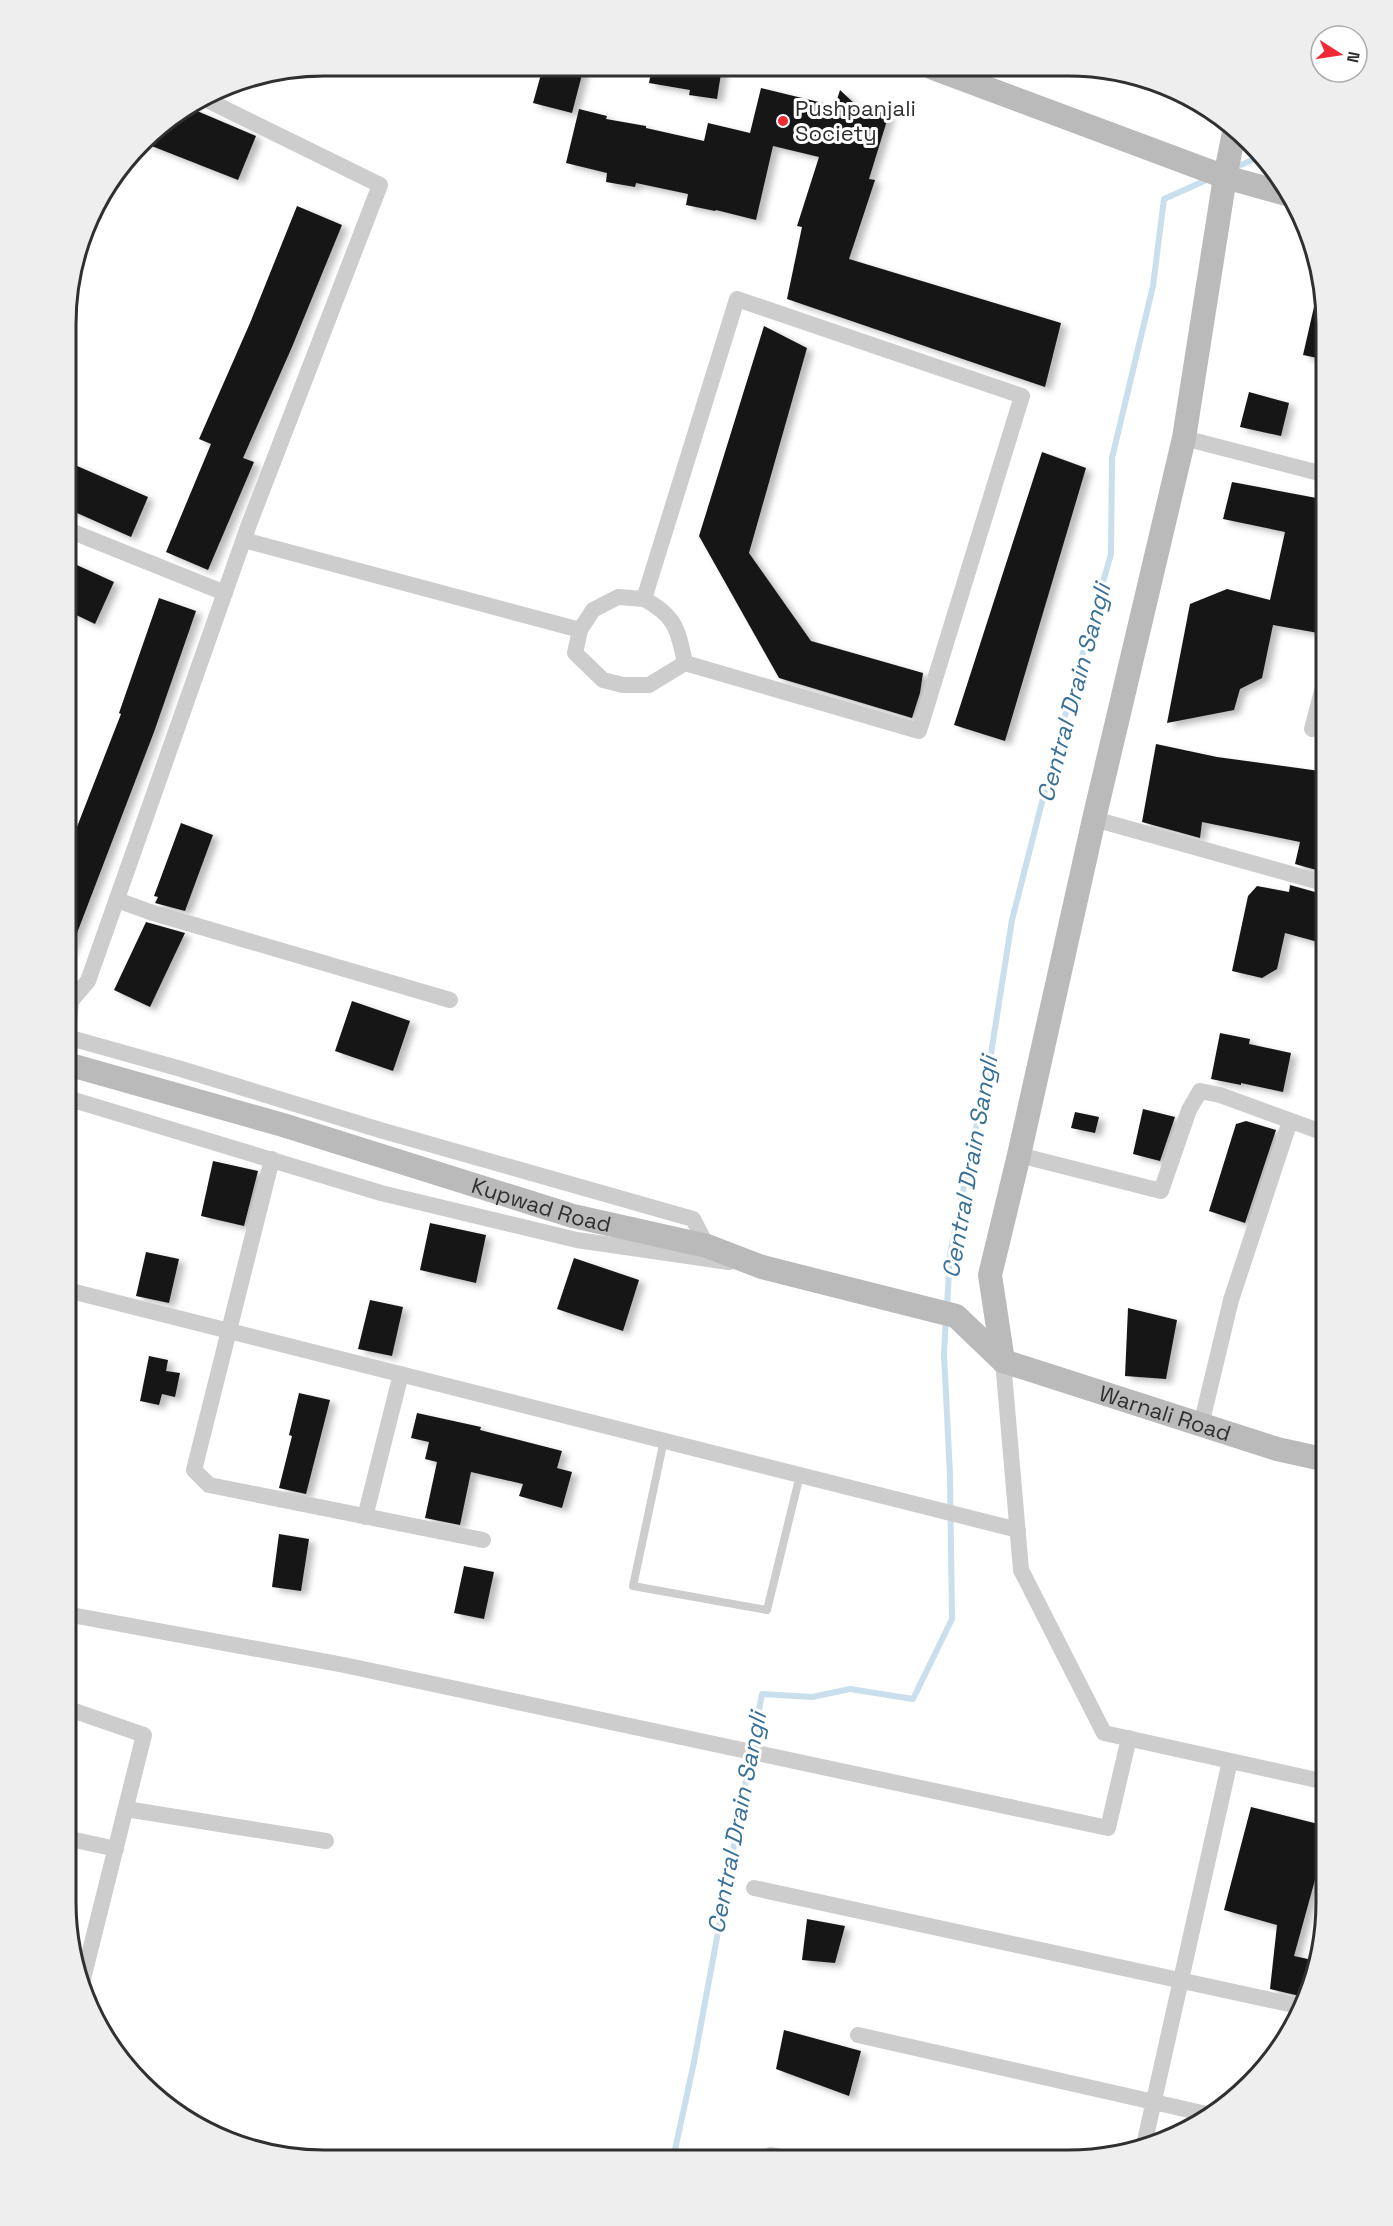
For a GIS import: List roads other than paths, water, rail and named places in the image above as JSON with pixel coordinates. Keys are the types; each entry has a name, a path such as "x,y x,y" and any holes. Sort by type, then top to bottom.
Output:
{"main road":[{"path":"954,76 1225,177 1278,192"},
{"path":"1003,1361 990,1275 1184,438 1233,139"},
{"name":"Kupwad Road","path":"76,1067 284,1125 573,1216 707,1246 762,1267 956,1316 1003,1361"},
{"name":"Warnali Road","path":"1003,1361 1277,1449 1316,1458"}],"street":[{"path":"76,993 88,981 244,540 380,185 213,103"},
{"path":"644,599 737,299 1023,396 919,731 685,663 649,685 623,685 603,680 575,653 580,630 593,610 618,597 644,599 660,608 677,628 685,663"},
{"path":"1184,438 1316,472"},
{"path":"76,533 225,593"},
{"path":"244,540 580,630"},
{"path":"1312,729 1316,714"},
{"path":"1094,819 1316,881"},
{"path":"117,900 150,912 450,1000"},
{"path":"76,1039 380,1130 693,1219 707,1246"},
{"path":"1019,1155 1161,1191 1189,1110 1200,1091 1220,1095 1316,1130"},
{"path":"76,1101 381,1193 577,1240 762,1267"},
{"path":"1201,1425 1231,1300 1290,1121"},
{"path":"272,1159 194,1470 209,1485 483,1540"},
{"path":"76,1292 1018,1530"},
{"path":"1003,1361 1022,1570 1104,1733 1316,1780"},
{"path":"365,1516 401,1374"},
{"path":"76,1616 344,1665 1108,1828 1129,1738"},
{"path":"76,1711 144,1735 86,1968"},
{"path":"1146,2137 1230,1761"},
{"path":"126,1809 326,1841"},
{"path":"76,1840 116,1849"},
{"path":"754,1888 1294,2005"},
{"path":"858,2035 1199,2112"}],"lane":[{"path":"664,1440 633,1586 766,1610 800,1475"}],"waterway":[{"name":"Central Drain Sangli","path":"1234,168 1254,159"},
{"name":"Central Drain Sangli","path":"947,1307 950,1254 990,1060 1012,920 1055,751 1111,554 1112,458 1153,286 1164,199 1211,178"},
{"name":"Central Drain Sangli","path":"675,2150 694,2062 762,1694 812,1697 850,1689 913,1699 952,1619 950,1475 944,1354 946,1317"}],"place":[{"name":"Pushpanjali Society","path":"783,121"}]}
